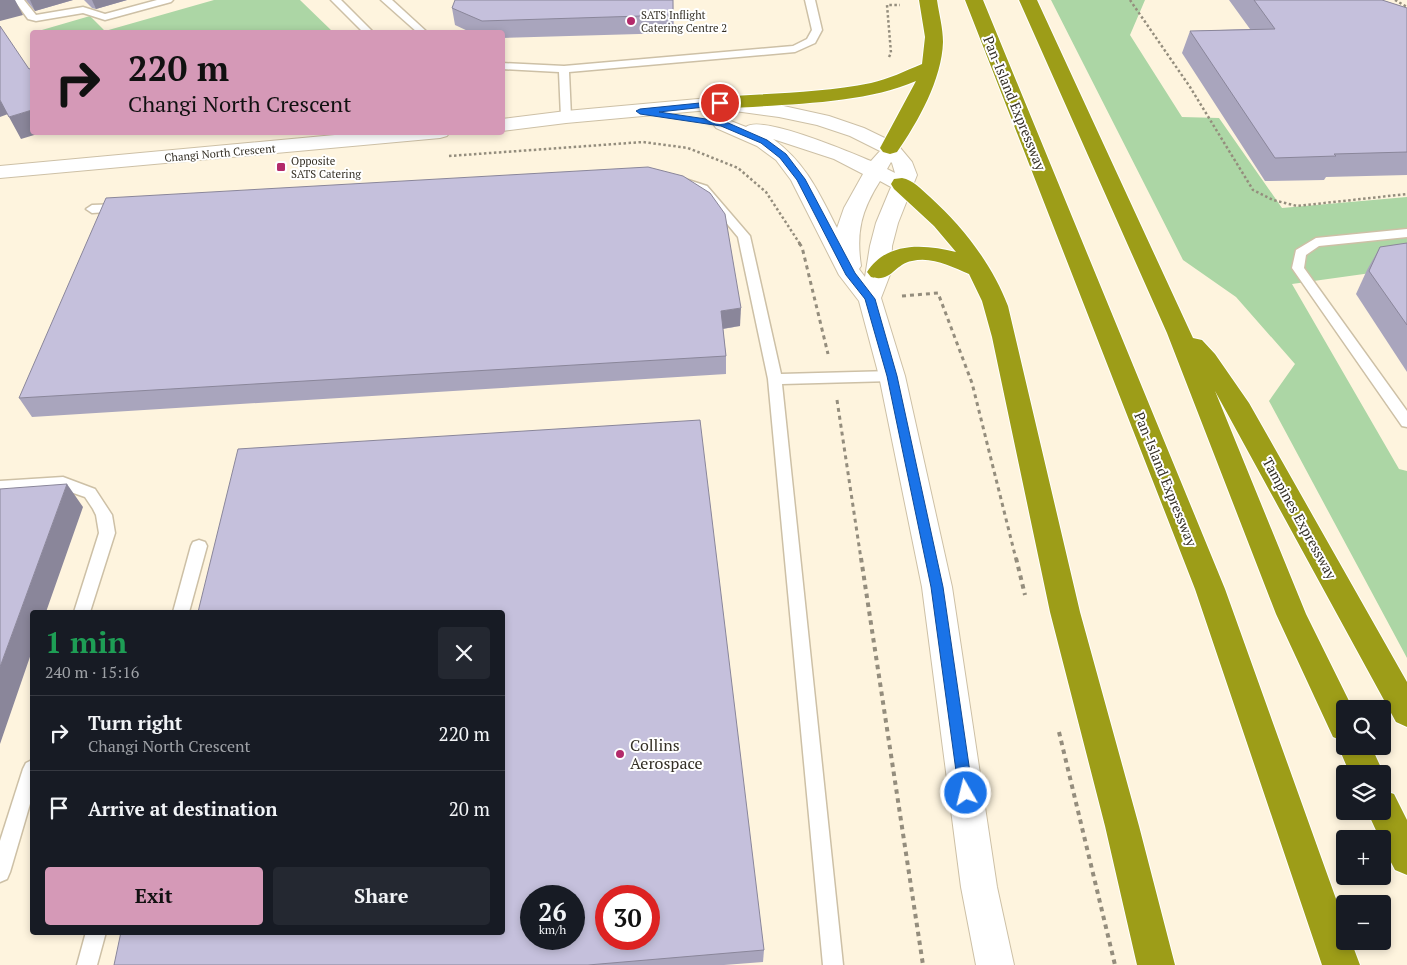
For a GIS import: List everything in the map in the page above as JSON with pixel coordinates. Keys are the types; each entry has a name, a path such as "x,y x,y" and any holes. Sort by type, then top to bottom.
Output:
{"highway":[{"path":"890,148 923,89 931,67 934,42 928,0"},
{"name":"Pan-Island Expressway","path":"974,0 1210,589 1341,965"},
{"path":"1028,0 1179,333 1291,614 1336,709"},
{"path":"721,114 875,88 904,80 931,67"},
{"path":"902,184 950,228 978,269 993,297 1004,337 1066,612 1156,965"},
{"path":"879,272 896,259 911,254 932,253 956,259 978,269"},
{"name":"Tampines Expressway","path":"1179,333 1200,352 1240,410 1407,712"},
{"path":"1389,820 1407,858"}],"street":[{"path":"505,125 640,111 721,114 779,111 822,120 857,132 890,148 905,168 906,175 881,246 879,272 870,299"},
{"path":"721,114 841,155 902,184"},
{"path":"721,114 783,156 801,179 851,275 870,299 892,376 937,587 979,887 995,965"},
{"name":"Changi North Crescent","path":"0,172 407,135"},
{"path":"851,275 847,242 850,218 862,192 890,148"}],"lane":[{"path":"19,0 31,17 36,18 83,10 105,17 168,0"},
{"path":"336,0 366,30"},
{"path":"386,0 420,30"},
{"path":"505,66 564,69 795,49 811,41 817,30 810,0"},
{"path":"564,69 566,117"},
{"path":"672,181 682,181 703,188 744,236 775,379 833,965"},
{"path":"92,209 131,207"},
{"path":"1407,233 1316,242 1300,253 1298,268 1407,422"},
{"path":"775,379 892,376"},
{"path":"0,487 63,483 90,493 99,505 104,516 107,533 83,610"},
{"path":"182,610 199,546"},
{"path":"0,872 30,775"},
{"path":"87,965 95,935"}],"path":[{"path":"1130,0 1190,87 1253,190 1273,200 1297,206 1407,194"},
{"path":"1395,0 1407,7"},
{"path":"440,157 643,142 688,148 738,168 766,192 802,247 834,378 923,965"},
{"path":"870,299 938,293 972,382 1026,601"},
{"path":"1057,725 1115,965"}],"green space":[{"path":"214,0 300,0 331,30 109,30"},
{"path":"1051,0 1145,0 1130,35 1182,117 1219,118 1282,208 1407,197 1407,268 1292,284 1399,469 1407,471 1407,658 1269,401 1295,364 1236,297 1183,260"},
{"path":"90,16 104,30 42,30"}],"building":[{"path":"455,0 673,0 673,15 482,21 452,8"},
{"path":"1254,0 1382,0 1407,8 1407,152 1275,158 1190,31 1275,29"},
{"path":"0,26 30,69 30,111 9,117 0,100"},
{"path":"648,167 683,176 710,193 725,214 741,308 721,311 726,356 19,398 106,198"},
{"path":"1407,243 1407,325 1369,271 1380,247"},
{"name":"Collins Aerospace","path":"700,420 764,950 588,965 114,965 120,935 505,935 505,610 198,610 238,449"},
{"path":"67,484 0,667 0,489"}],"place":[{"name":"SATS Inflight Catering Centre 2","path":"631,21"},
{"name":"Opposite SATS Catering","path":"281,167"},
{"name":"Collins Aerospace","path":"620,754"}],"route":[{"path":"720,103 640,111 723,124 764,142 783,156 801,179 851,275 870,299 892,376 937,587 966,793"}]}
